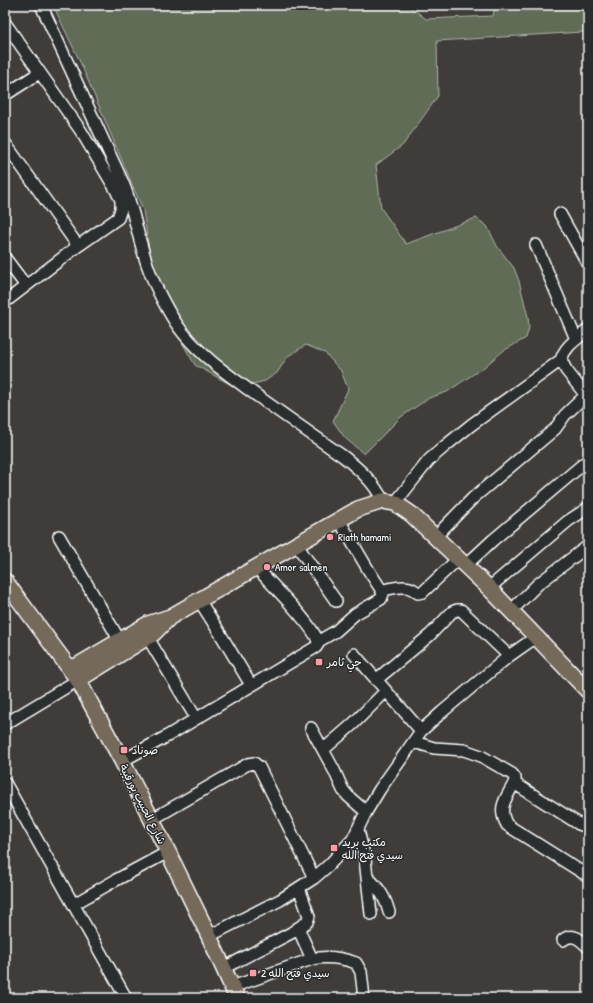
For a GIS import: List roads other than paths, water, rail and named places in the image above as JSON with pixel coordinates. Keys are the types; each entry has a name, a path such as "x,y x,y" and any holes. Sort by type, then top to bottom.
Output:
{"main road":[{"path":"74,675 120,641 148,624 170,617 358,509 389,502 411,514 435,536 489,588 588,691"},
{"name":"شارع الحبيب بورقيبة","path":"5,581 74,675 122,761 209,936 234,992"},
{"path":"74,675 148,638 170,617"}],"street":[{"path":"41,5 123,182 132,207 148,268 168,309 183,332 196,347 225,372 344,457 358,469 389,502 429,460 444,447 471,425 561,360 564,350 583,337 536,245"},
{"path":"5,23 38,73 81,132 121,200 121,209 118,218 78,246 5,302"},
{"path":"5,95 38,73"},
{"path":"5,143 78,246"},
{"path":"560,214 588,264"},
{"path":"5,258 26,286"},
{"path":"435,536 473,498 555,429 565,415 587,397 566,370 561,360"},
{"path":"382,591 390,588 412,588 418,593 423,592 493,540 588,460"},
{"path":"489,588 568,521 588,508"},
{"path":"122,761 164,738 316,647 319,641 336,631 356,614 381,599 383,594 382,591 368,571 339,520"},
{"path":"59,536 120,641"},
{"path":"296,544 336,601"},
{"path":"511,611 538,584 588,546"},
{"path":"256,567 304,620 315,633 319,641"},
{"path":"199,600 222,635 251,685"},
{"path":"376,680 430,635 452,612 456,610 461,610 509,656"},
{"path":"209,936 259,911 299,888 329,866 358,830 366,812 380,789 421,731 509,656 536,637"},
{"path":"148,638 196,718"},
{"path":"354,654 421,731"},
{"path":"5,724 74,675"},
{"path":"322,750 344,733 386,691"},
{"path":"311,728 343,790 366,812"},
{"path":"414,742 434,748 464,750 481,756 512,774 515,778 514,783 504,801 502,808 503,818 507,825 588,876"},
{"path":"151,820 248,764 254,763 259,767 314,878"},
{"path":"5,783 126,998"},
{"path":"514,783 579,824 586,826 588,825"},
{"path":"358,830 368,878 371,914"},
{"path":"74,904 168,852"},
{"path":"368,878 386,900 389,912"},
{"path":"224,968 307,922 309,916 299,888"},
{"path":"298,928 312,959"},
{"path":"564,940 568,937 579,939 588,948"},
{"path":"234,992 312,959 324,957 337,958 356,963 361,972 364,998"}],"place":[{"name":"Riath hamami","path":"330,537"},
{"name":"Amor salmen","path":"267,567"},
{"name":"حي ثامر","path":"319,662"},
{"name":"صوناد","path":"124,750"},
{"name":"مكتب بريد سيدي فتح الله","path":"334,848"},
{"name":"2 سيدي فتح الله","path":"253,973"}]}
